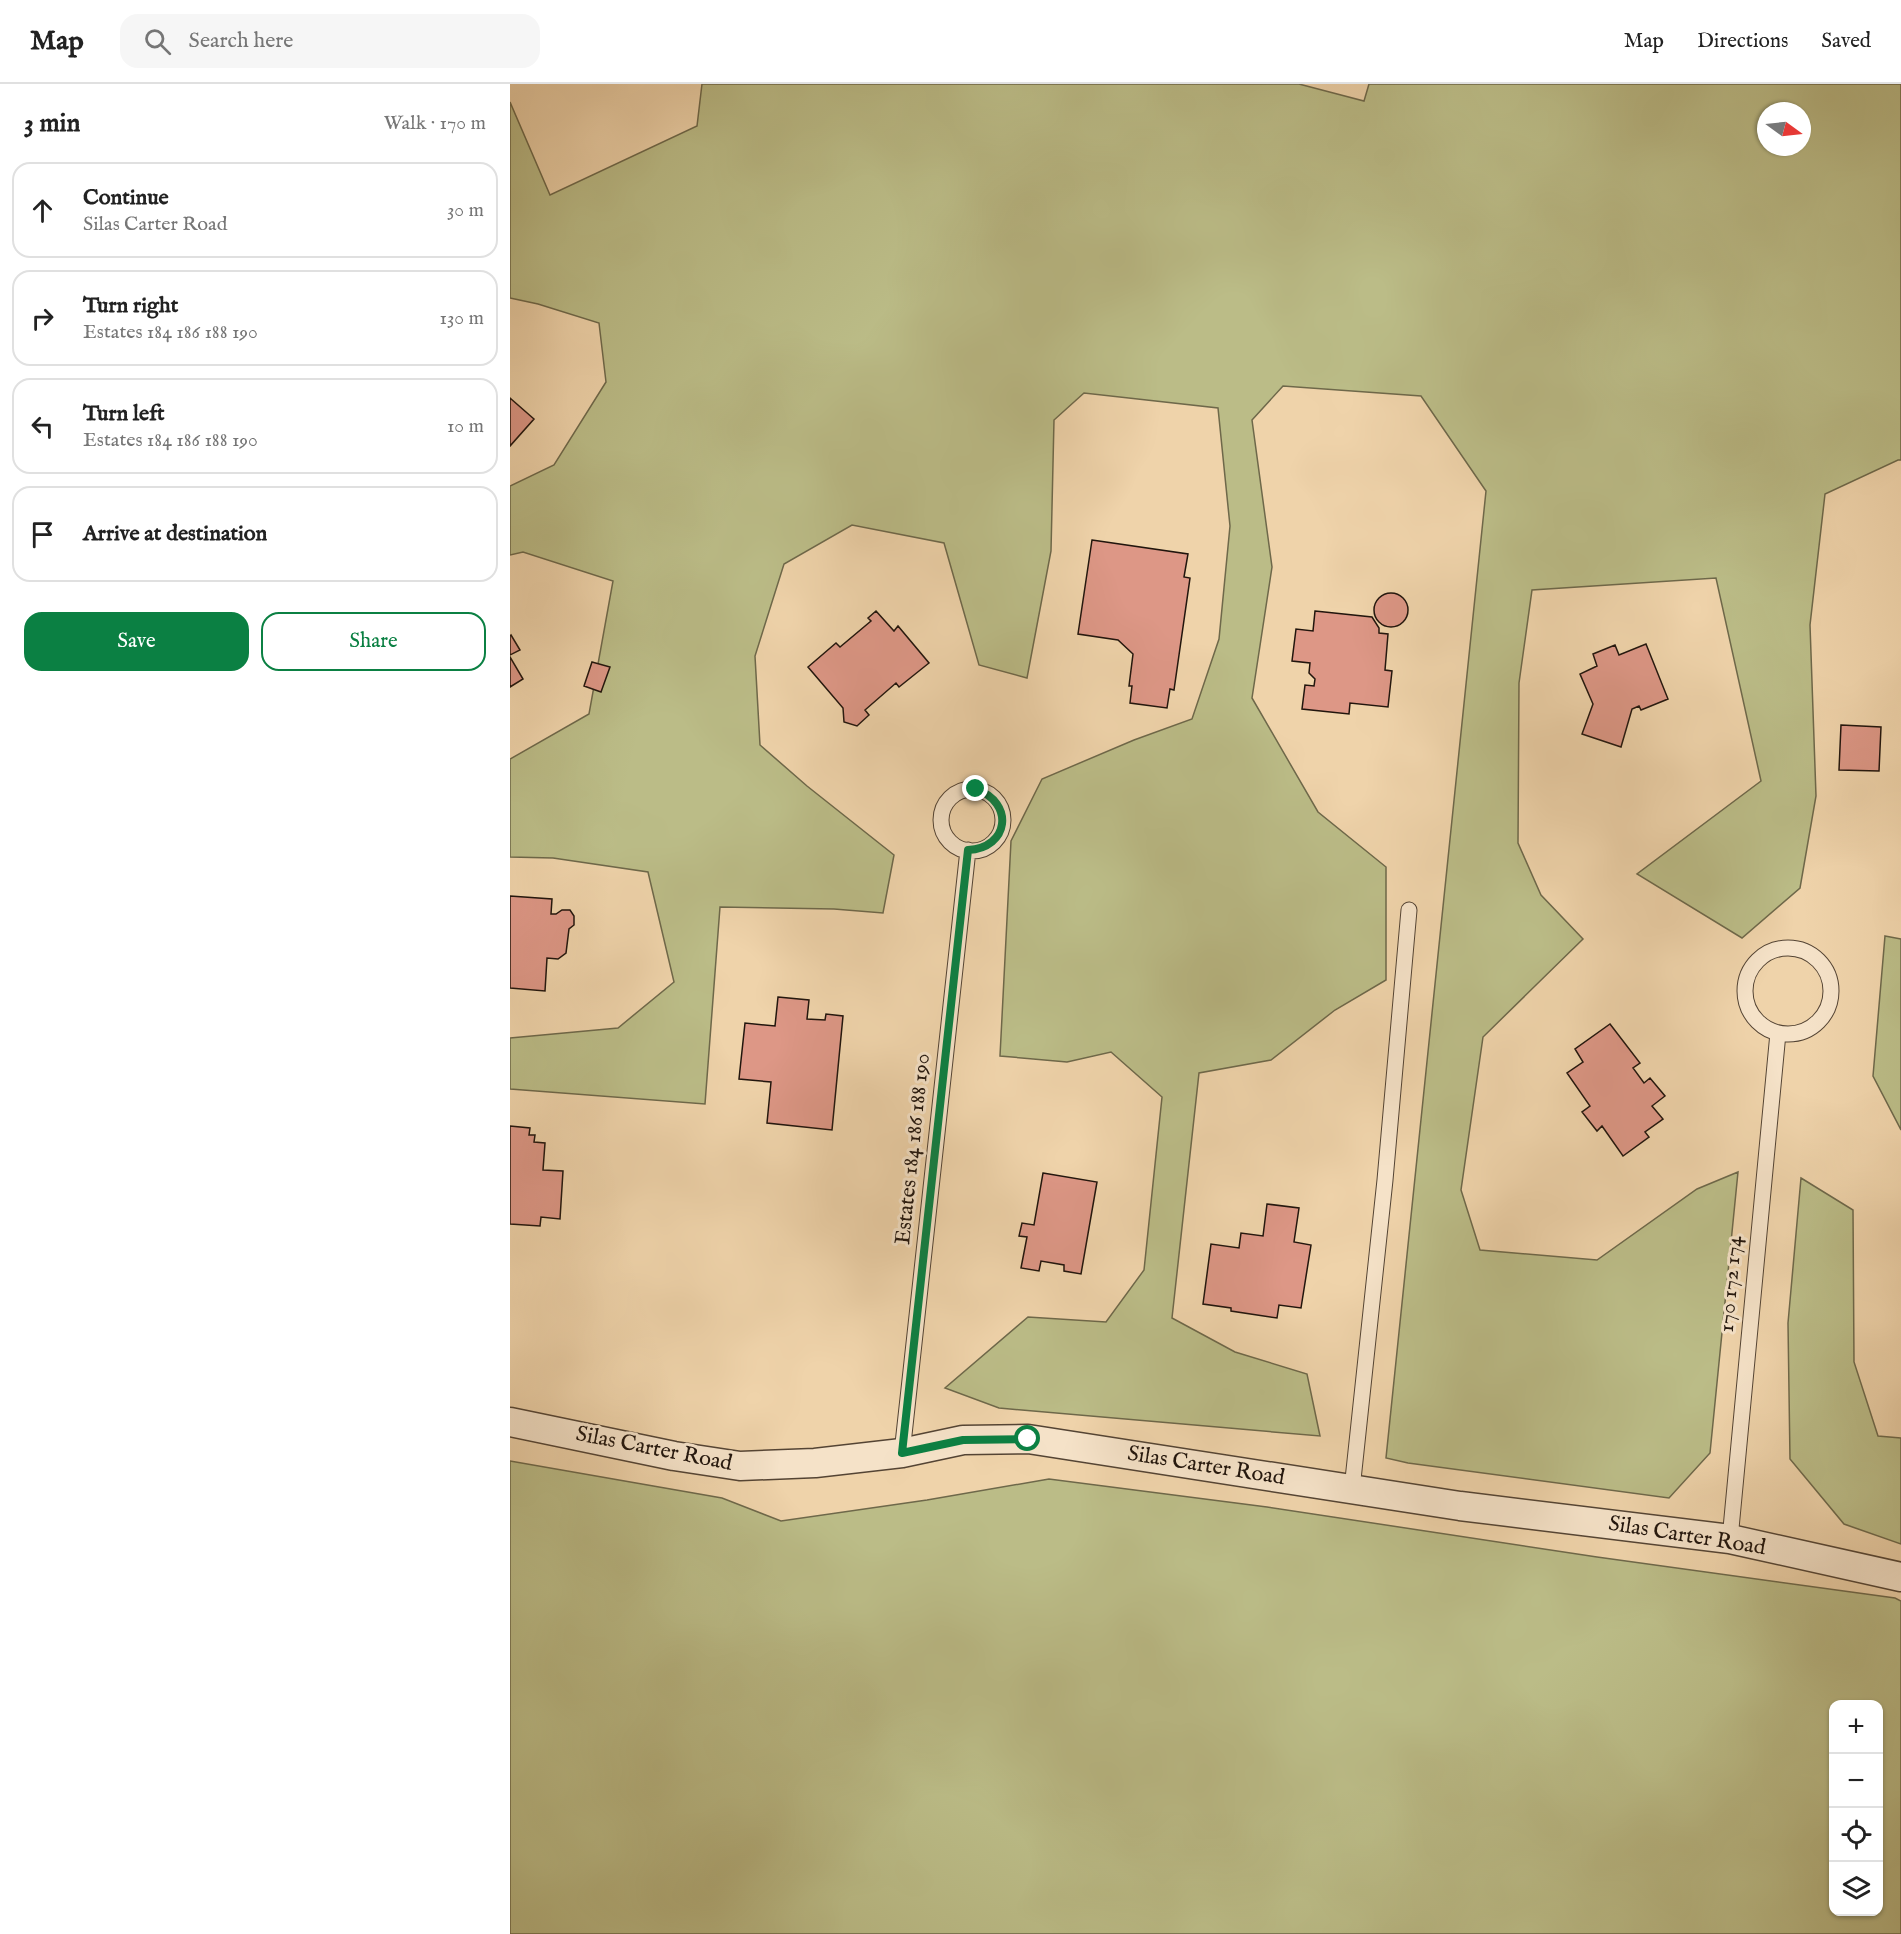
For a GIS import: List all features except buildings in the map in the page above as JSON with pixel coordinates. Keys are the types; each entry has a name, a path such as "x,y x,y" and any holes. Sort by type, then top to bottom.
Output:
{"street":[{"name":"Silas Carter Road","path":"510,1422 674,1456 740,1466 815,1463 902,1453 963,1440 1028,1439 1460,1506 1730,1539 1901,1577"}],"lane":[{"path":"976,789 995,799 1001,808 1003,819 996,838 988,846 979,850 968,850 958,848 944,835 941,815 950,798 958,792 976,789"},
{"name":"Estates 184 186 188 190","path":"902,1453 968,850"},
{"path":"1352,1489 1385,1180 1409,910"},
{"path":"1782,948 1796,948 1810,953 1820,962 1829,980 1830,1000 1825,1013 1816,1024 1798,1033 1778,1033 1764,1028 1753,1017 1746,1004 1744,989 1748,974 1756,962 1767,953 1782,948"},
{"name":"170 172 174","path":"1730,1539 1778,1033"}],"green space":[{"path":"702,84 1299,84 1364,101 1369,84 1901,84 1901,460 1825,494 1810,625 1816,796 1800,888 1742,938 1637,874 1761,781 1716,578 1532,590 1519,683 1518,843 1541,895 1583,939 1483,1037 1461,1190 1480,1250 1597,1260 1697,1189 1738,1172 1710,1453 1669,1498 1408,1463 1386,1458 1486,491 1421,396 1283,386 1252,420 1272,567 1252,698 1318,812 1386,867 1386,980 1335,1010 1271,1060 1199,1073 1172,1318 1235,1352 1307,1374 1320,1436 999,1408 945,1388 1028,1317 1106,1322 1144,1270 1162,1097 1111,1052 1067,1062 1000,1056 1011,841 1042,779 1134,740 1192,719 1219,639 1230,526 1218,408 1084,393 1054,420 1051,551 1027,678 979,665 944,543 852,525 784,564 755,656 760,745 807,786 894,855 883,913 834,909 720,907 705,1104 510,1089 510,1038 618,1028 674,982 648,872 553,858 510,857 510,759 589,714 613,581 523,552 510,555 510,486 554,465 606,382 599,323 510,298 510,102 550,195 697,126"},
{"path":"1885,936 1901,939 1901,1130 1873,1076"},
{"path":"1801,1178 1853,1210 1854,1362 1878,1436 1901,1438 1901,1544 1844,1524 1790,1459 1788,1323"},
{"path":"510,1461 722,1498 781,1521 927,1500 1049,1479 1267,1507 1597,1557 1895,1598 1901,1601 1901,1934 510,1934"}],"route":[{"path":"976,789 995,799 1001,808 1003,819 996,838 988,846 979,850 968,850 902,1453 963,1440 1028,1439"}]}
